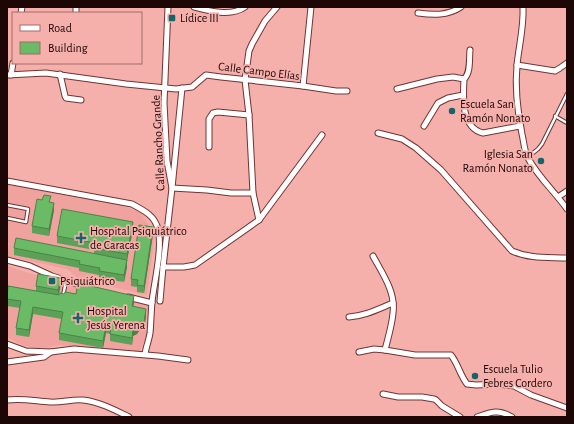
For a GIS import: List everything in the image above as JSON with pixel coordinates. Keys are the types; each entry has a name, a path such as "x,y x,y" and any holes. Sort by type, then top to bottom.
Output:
{"street":[{"name":"Calle Rancho Grande","path":"160,301 172,188 167,161 164,103 168,7"},
{"path":"194,7 212,9 220,12 242,10 245,7"},
{"path":"259,220 253,193 250,114 246,80 249,51 265,21 277,7"},
{"path":"303,86 311,7"},
{"path":"418,13 433,15 446,14 460,7"},
{"path":"523,7 522,29 517,65 520,126 527,157 567,209"},
{"path":"470,50 469,72 467,77 464,79 463,95 466,117 470,124 479,132 483,133 520,126"},
{"path":"517,65 554,70 567,63"},
{"path":"9,75 13,64"},
{"name":"Calle Campo Elías","path":"9,75 46,73 60,74 126,84 176,89 192,87 206,75 303,86 336,92 347,91"},
{"path":"60,74 66,98 81,100"},
{"path":"397,89 437,79 453,77 464,79"},
{"path":"182,88 172,188 207,190 231,194 253,193"},
{"path":"424,126 438,103 448,98 463,95"},
{"path":"209,147 209,119 213,113 250,114"},
{"path":"378,133 402,139 416,148 441,170 512,251 529,257 567,258"},
{"path":"163,266 184,267 195,265 259,220 322,135"},
{"path":"7,181 132,204 153,217 157,225 159,256 152,303 150,333 145,354"},
{"path":"558,197 567,192"},
{"path":"373,256 391,290 393,302 393,313 385,350"},
{"path":"7,260 30,266 44,273 90,288"},
{"path":"121,296 152,303"},
{"path":"349,317 371,312 393,302"},
{"path":"7,344 26,351 51,352 74,349 145,354 188,360"},
{"path":"358,352 374,349 415,355 451,355 462,378 467,384 498,384 514,386 531,395 567,408"},
{"path":"7,362 44,357 51,352"},
{"path":"383,394 398,397 422,397 434,399 442,406 460,417"},
{"path":"7,400 15,399 55,402 82,400 96,402 129,417"},
{"path":"477,417 492,412 504,412 512,417"}],"lane":[{"path":"527,157 542,144 567,94"},
{"path":"555,116 567,122"},
{"path":"7,205 28,209 26,222 7,218"},
{"path":"63,298 66,281"}],"shaded area":[{"name":"Hospital Psiquiátrico de Caracas","path":"7,183 110,201 140,212 155,234 147,295 79,279 67,269 7,256 9,243 7,242"},
{"name":"Hospital Jesús Yerena","path":"7,266 61,283 148,305 148,332 139,354 60,345 41,349 22,345 7,337"}],"building":[{"path":"44,195 51,196 49,202 54,203 49,229 32,226 37,199 42,200"},
{"path":"62,209 133,222 127,254 94,248 95,243 57,236"},
{"path":"139,225 153,227 144,286 137,285 138,280 131,279"},
{"path":"16,238 127,260 124,275 99,271 100,268 79,264 80,261 14,248"},
{"path":"38,274 61,278 58,290 36,286"},
{"path":"78,283 134,296 132,306 146,309 144,322 141,321 137,327 133,329 132,338 110,334 111,327 106,326 103,341 59,333 63,312 33,307 29,330 16,328 21,301 7,299 8,286 59,295 60,293 64,294 65,292 76,294"}],"place":[{"name":"Lídice III","path":"172,18"},
{"name":"Escuela San Ramón Nonato","path":"452,111"},
{"name":"Iglesia San Ramón Nonato","path":"541,161"},
{"name":"Hospital Psiquiátrico de Caracas","path":"81,238"},
{"name":"Psiquiátrico","path":"52,281"},
{"name":"Hospital Jesús Yerena","path":"78,318"},
{"name":"Escuela Tulio Febres Cordero","path":"475,376"}]}
